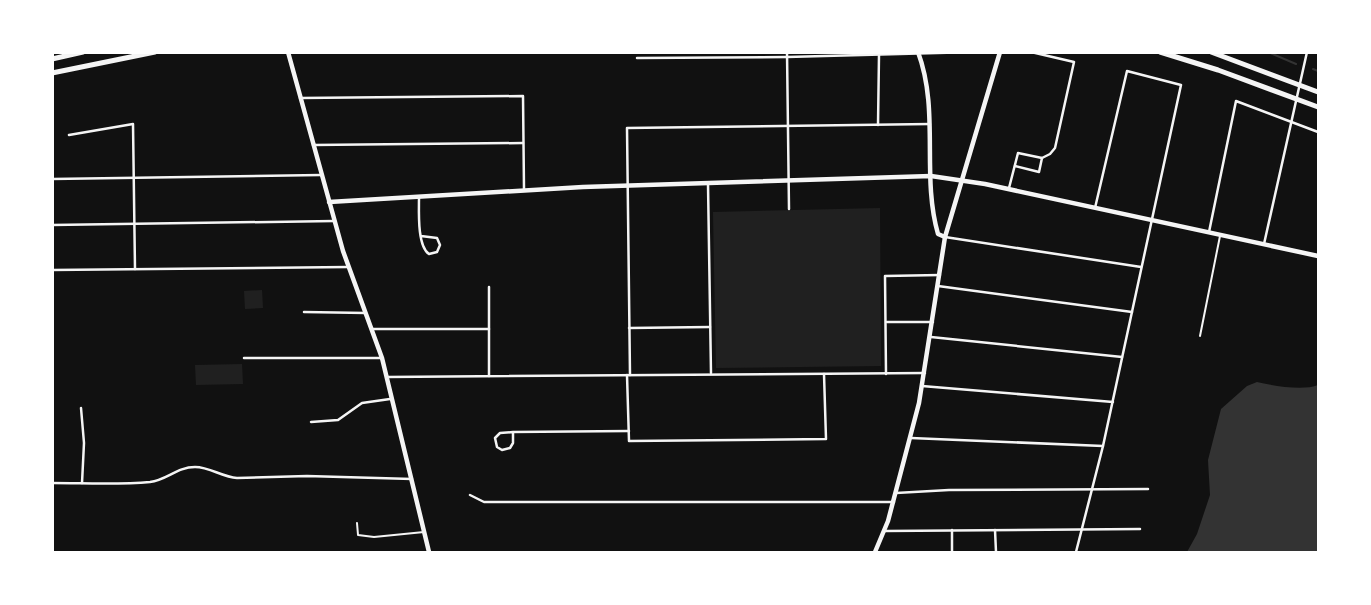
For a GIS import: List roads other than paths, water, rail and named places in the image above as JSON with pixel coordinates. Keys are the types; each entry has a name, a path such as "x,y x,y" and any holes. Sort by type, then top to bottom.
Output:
{"highway":[{"path":"53,59 83,52"},
{"path":"52,73 155,52"},
{"path":"1160,52 1318,107"},
{"path":"1212,52 1318,92"}],"main road":[{"path":"288,52 348,267 382,358 429,552"},
{"path":"874,552 885,531 911,438 925,373 944,237 1000,52"},
{"path":"919,53 928,86 935,226 938,234 944,237"},
{"path":"329,202 628,186 931,176 1009,189 1318,256"}],"street":[{"path":"637,58 975,52"},
{"path":"1009,189 1018,153 1042,158 1052,152 1057,141 1074,62 1031,52"},
{"path":"1264,244 1307,52"},
{"path":"787,55 789,209"},
{"path":"878,125 879,55"},
{"path":"1076,552 1113,402 1181,85 1127,71 1096,208"},
{"path":"300,98 523,96 524,191"},
{"path":"1209,232 1236,102 1318,132"},
{"path":"69,135 133,124 135,269"},
{"path":"824,374 826,439 629,441 627,128 930,124"},
{"path":"313,145 523,143"},
{"path":"1015,166 1039,172 1042,158"},
{"path":"52,179 321,175"},
{"path":"708,184 711,375"},
{"path":"419,197 421,236 424,251 430,254 437,252 440,245 437,238 421,236"},
{"path":"52,225 334,221"},
{"path":"944,237 1141,267"},
{"path":"52,270 348,267"},
{"path":"886,374 885,276 940,275"},
{"path":"489,286 489,376"},
{"path":"938,286 1132,312"},
{"path":"304,312 366,313"},
{"path":"886,322 933,323"},
{"path":"629,328 710,327"},
{"path":"372,329 489,329"},
{"path":"930,337 1122,356"},
{"path":"244,358 382,358"},
{"path":"387,377 925,373"},
{"path":"922,386 1113,402"},
{"path":"311,422 338,420 362,403 393,398"},
{"path":"81,408 84,443 82,483"},
{"path":"513,432 510,448 498,448 495,442 497,435 502,432 629,430"},
{"path":"911,438 1103,446"},
{"path":"52,483 152,482 188,467 208,468 227,477 237,478 307,476 412,479"},
{"path":"896,493 1148,489"},
{"path":"470,495 484,502 894,502"},
{"path":"885,531 1140,529"},
{"path":"952,530 952,552"},
{"path":"995,530 996,552"}],"lane":[{"path":"1200,336 1221,235"},
{"path":"357,523 358,535 373,537 425,531"}],"waterway":[{"path":"1268,52 1296,64"},
{"path":"1313,69 1318,71"}]}
